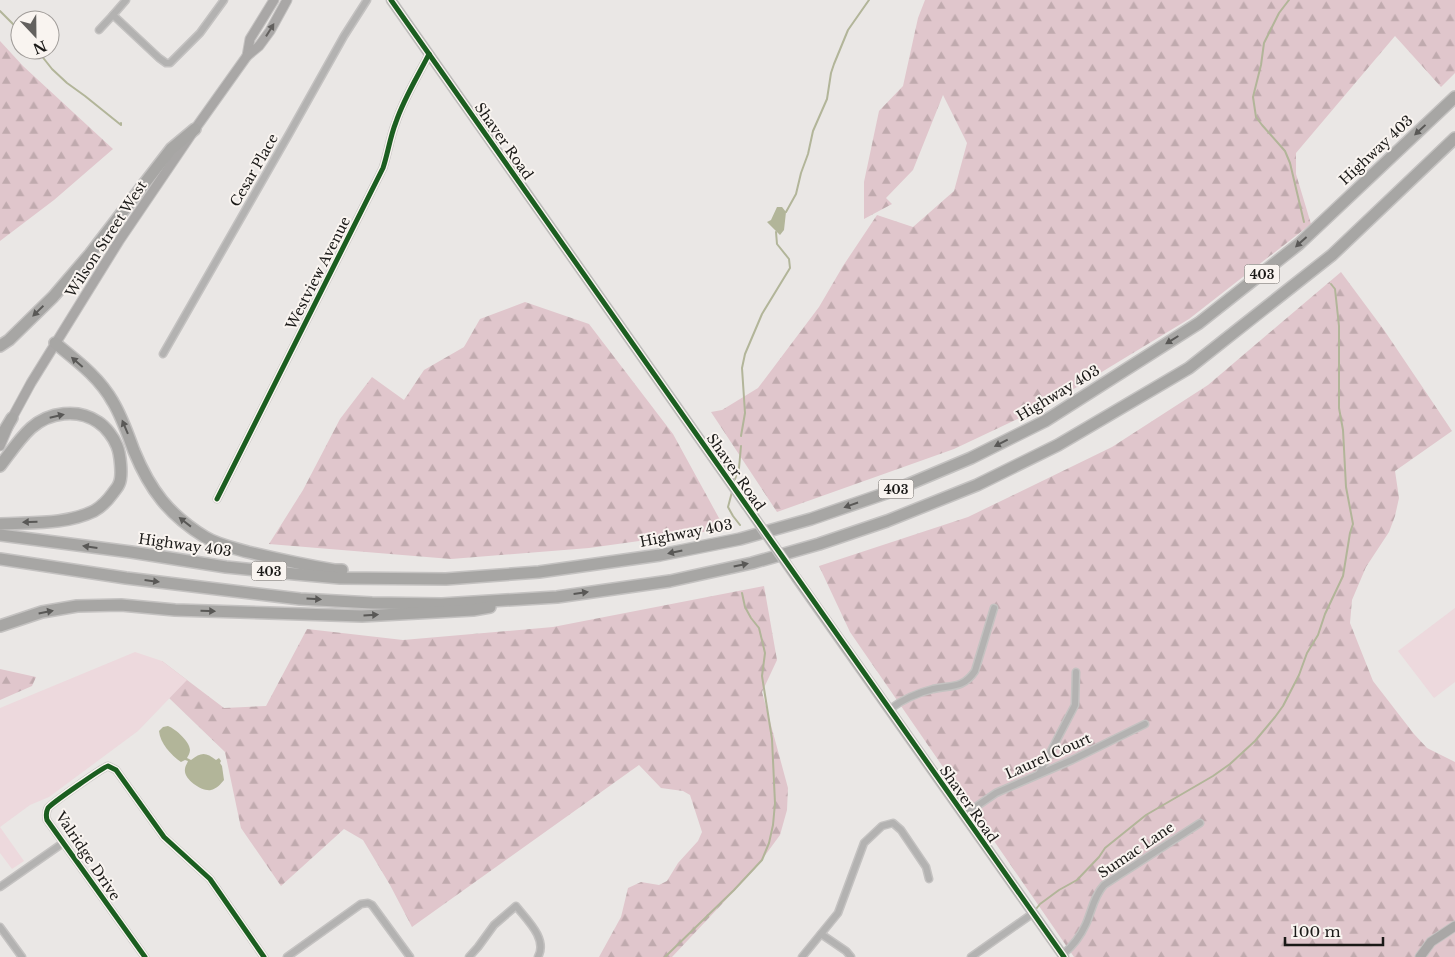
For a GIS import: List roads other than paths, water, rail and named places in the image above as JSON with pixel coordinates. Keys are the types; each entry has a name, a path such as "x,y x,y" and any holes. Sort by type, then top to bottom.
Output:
{"highway":[{"name":"Highway 403","path":"0,535 131,552 226,567 340,578 446,579 539,572 660,555 740,538 811,519 895,490 971,458 1045,421 1199,324 1299,244 1455,97"},
{"path":"0,346 9,340 53,297 90,254 171,149 195,129"},
{"name":"403","path":"0,559 126,578 300,598 372,603 442,604 557,597 670,580 752,563 819,544 887,521 977,485 1058,445 1189,368 1332,255 1455,138"},
{"path":"55,344 98,380 114,403 144,472 156,494 184,522 207,538 234,548 276,559 334,570 416,573 539,572"},
{"path":"0,466 32,427 44,419 59,414 75,414 98,422 106,429 117,446 121,466 120,482 109,498 96,510 79,517 58,521 0,524"},
{"path":"0,438 12,418"},
{"path":"0,566 126,578"},
{"path":"0,626 42,612 77,606 121,604 175,610 362,616 473,610 557,597"}],"street":[{"path":"99,30 126,0"},
{"path":"213,0 219,6"},
{"path":"113,15 159,58 166,63 170,63 200,33 224,0"},
{"name":"Wilson Street West","path":"247,56 250,39 274,0"},
{"name":"Wilson Street West","path":"0,446 30,383 119,241 247,56 259,46 270,31 287,0"},
{"name":"Cesar Place","path":"163,354 344,36 367,0"},
{"name":"Shaver Road","path":"391,0 1063,956"},
{"name":"Westview Avenue","path":"217,498 383,168 389,152 395,124 430,54"},
{"path":"890,709 908,698 932,689 958,686 972,676 994,608"},
{"path":"1039,774 1075,705 1076,672"},
{"name":"Laurel Court","path":"964,815 996,793 1072,760 1145,724"},
{"name":"Valridge Drive","path":"145,957 63,843 46,816 47,809 105,767 116,770 164,837 210,879 264,957"},
{"path":"802,957 838,913 864,843 882,826 893,823 901,830 926,867 929,879"},
{"name":"Sumac Lane","path":"1063,956 1086,926 1096,895 1104,884 1200,823"},
{"path":"0,887 63,843"},
{"path":"287,957 364,903 372,905 410,957"},
{"path":"469,957 494,924 516,906 539,938 542,947 538,957"},
{"path":"971,957 1032,914"},
{"path":"1420,957 1431,942 1455,926"},
{"path":"0,927 22,957"},
{"path":"821,934 851,957"}],"waterway":[{"path":"786,212 796,194 813,131 827,99 834,64 848,30 869,0"},
{"path":"1289,0 1279,13 1264,43 1253,97 1256,117 1285,151 1290,163 1304,222"},
{"path":"0,11 10,21"},
{"path":"45,60 67,83 121,125 121,123"},
{"path":"741,436 745,413 742,368 745,354 762,314 790,268 789,259 777,244 776,232"},
{"path":"1036,909 1059,890 1077,880 1105,848 1146,815 1213,776 1230,764 1255,741 1283,706 1299,675 1307,653 1318,635 1325,614 1343,576 1353,524 1346,487 1343,430 1339,408 1339,326 1335,289 1331,284"},
{"path":"734,482 739,468 741,446"},
{"path":"732,492 728,507 740,525"},
{"path":"665,957 762,860 769,843 773,825 775,803 772,739 762,676 765,653 759,628 745,607 742,593"}]}
